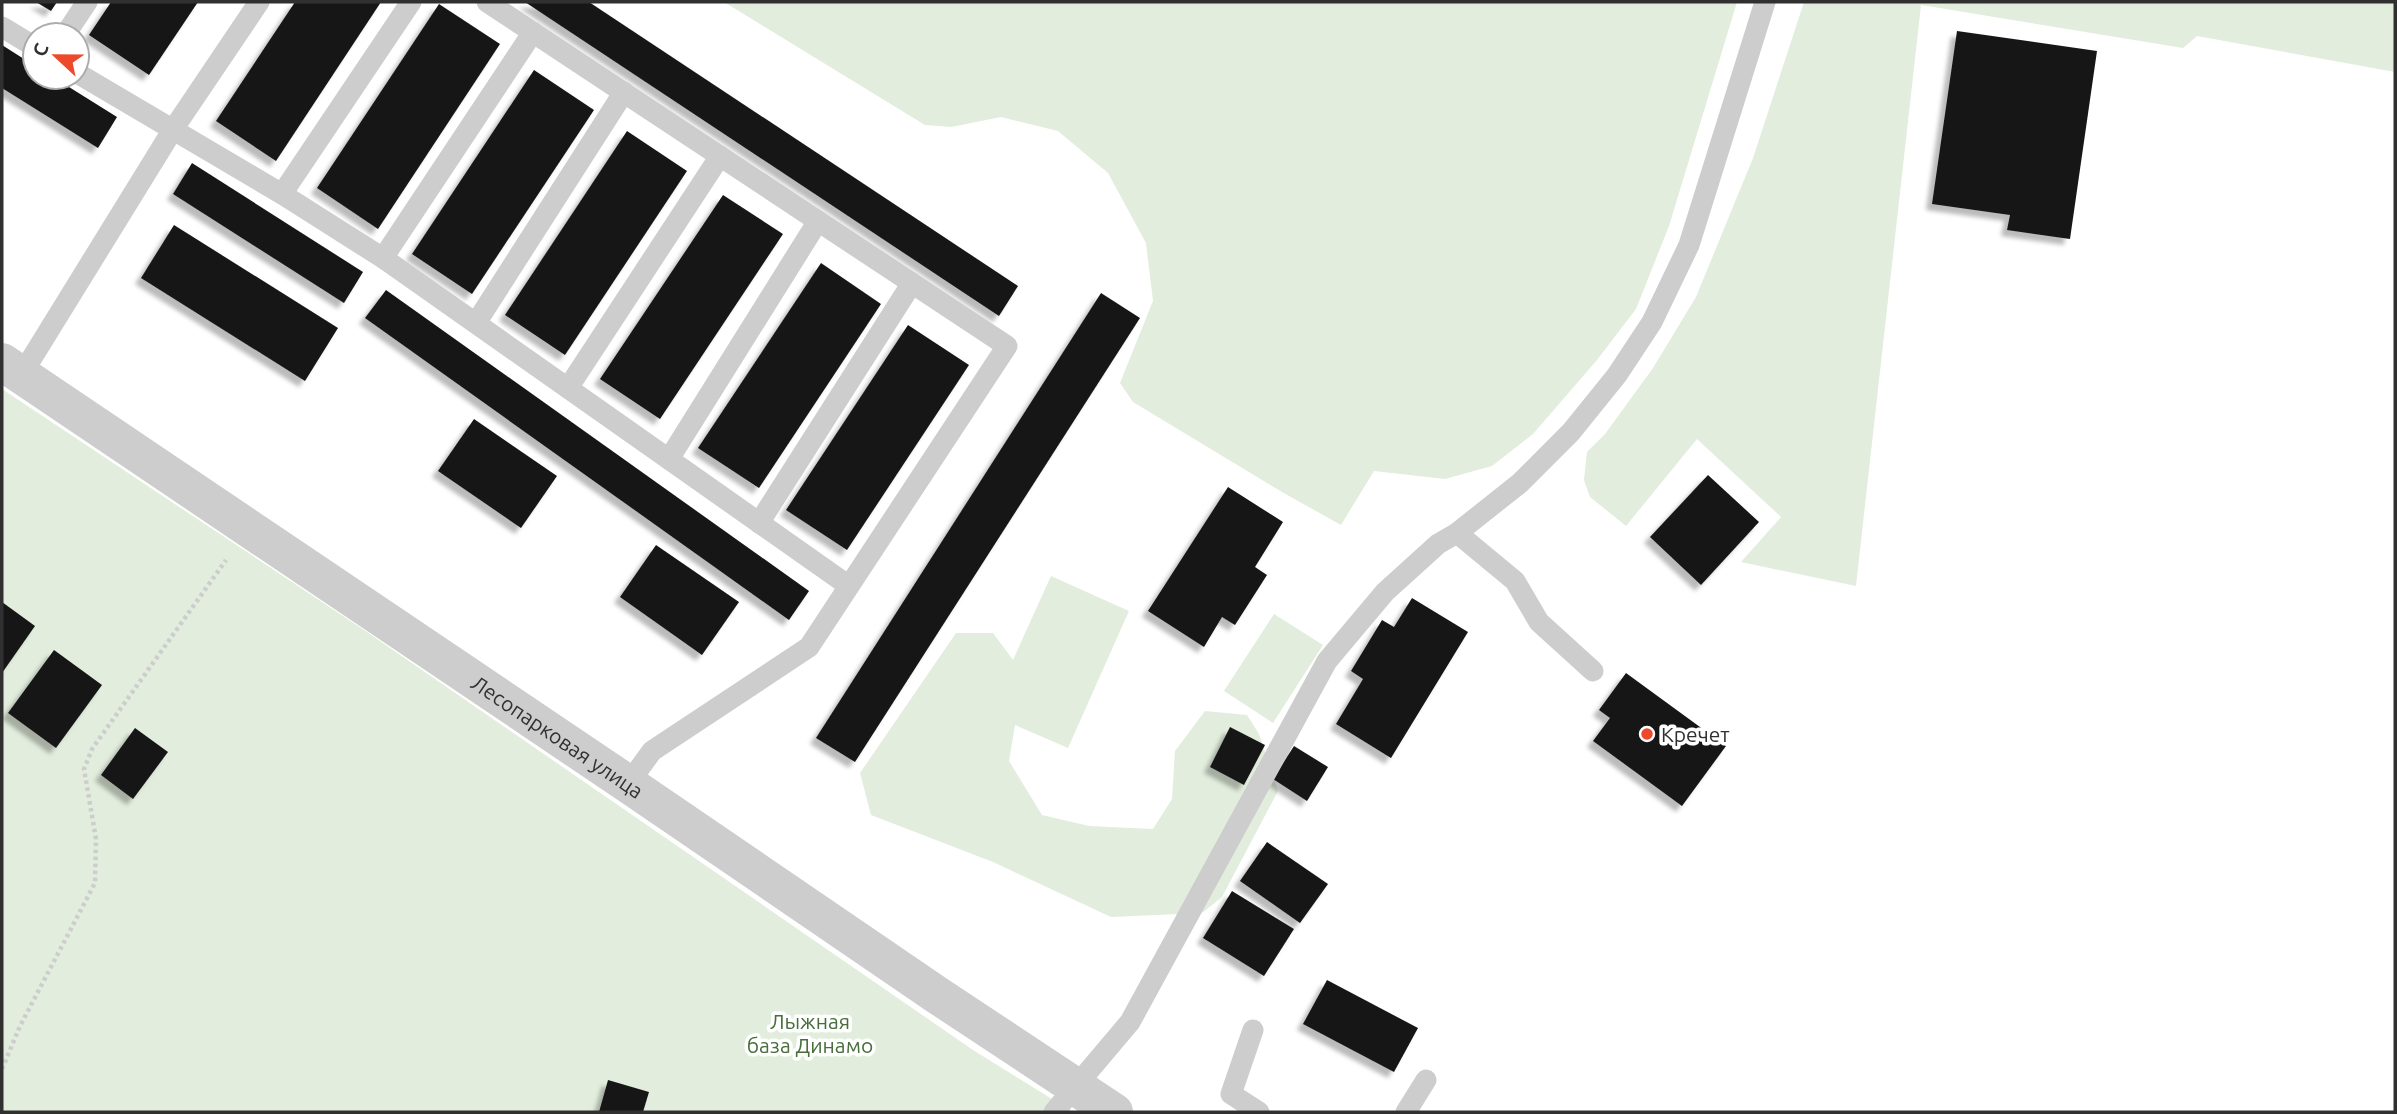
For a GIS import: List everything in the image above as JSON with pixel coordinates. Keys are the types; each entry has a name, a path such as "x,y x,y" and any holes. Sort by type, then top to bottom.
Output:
{"street":[{"name":"Лесопарковая улица","path":"12,368 925,988 1065,1100 1114,1112"}],"lane":[{"path":"74,21 87,2"},
{"path":"12,368 259,2"},
{"path":"282,194 411,2"},
{"path":"487,2 1007,346 809,647 652,751 628,784"},
{"path":"1065,1100 1130,1022 1327,661 1385,592 1438,544 1457,533 1520,483 1571,432 1617,375 1652,322 1689,245 1765,2"},
{"path":"2,27 21,39"},
{"path":"383,258 533,32"},
{"path":"91,82 282,194 383,258 849,586"},
{"path":"476,323 624,92"},
{"path":"568,388 720,156"},
{"path":"668,459 818,221"},
{"path":"759,523 912,283"},
{"path":"1457,533 1515,581 1539,622 1593,671"},
{"path":"1253,1030 1231,1094 1259,1112"},
{"path":"1406,1112 1426,1080"}],"path":[{"path":"2,1069 20,1026 94,883 96,839 83,769 92,750 248,528"}],"green space":[{"path":"724,2 1737,2 1669,226 1636,309 1597,360 1533,434 1492,466 1445,479 1374,471 1341,525 1133,402 1120,383 1153,301 1146,243 1108,173 1058,131 1001,117 951,127 925,125"},
{"path":"1804,2 2395,2 2395,72 2197,36 2183,48 1921,5 1856,586 1741,562 1781,517 1697,439 1626,526 1590,497 1584,480 1587,452 1605,434 1653,368 1696,297 1753,158"},
{"name":"Лыжная база Динамо","path":"2,389 364,630 973,1050 1073,1112 2,1112"},
{"path":"1051,576 1129,611 1068,748 1015,725 1009,761 1042,815 1089,826 1153,829 1172,799 1175,751 1205,711 1247,715 1259,734 1278,791 1222,897 1202,913 1111,917 993,862 871,815 860,773 956,633 993,633 1013,660"},
{"path":"1274,614 1323,645 1273,723 1224,691"}],"building":[{"path":"36,2 57,2 51,11"},
{"path":"111,2 198,2 149,75 91,36 91,32"},
{"path":"295,2 381,2 276,161 216,121"},
{"path":"525,2 589,2 1018,286 999,316"},
{"path":"439,4 500,44 378,229 317,188"},
{"path":"1957,31 2097,51 2070,239 2007,230 2010,215 1932,204"},
{"path":"2,45 21,57 21,91 75,91 117,117 98,148 2,88"},
{"path":"534,70 594,110 472,294 412,254"},
{"path":"627,131 687,171 565,355 505,315"},
{"path":"192,163 363,272 344,303 173,194"},
{"path":"723,195 783,234 660,419 600,379"},
{"path":"174,225 338,328 305,381 141,278"},
{"path":"821,263 881,304 759,488 698,448"},
{"path":"386,290 809,591 789,620 365,318"},
{"path":"1101,293 1140,318 855,762 816,738"},
{"path":"908,325 969,365 847,550 786,510"},
{"path":"474,419 557,476 521,528 438,471"},
{"path":"1708,475 1759,522 1701,585 1650,537"},
{"path":"1228,487 1283,522 1255,567 1267,575 1235,625 1222,617 1204,647 1148,611"},
{"path":"656,545 739,602 702,655 620,597"},
{"path":"1412,598 1468,632 1391,758 1336,724 1363,679 1351,671 1382,620 1394,627"},
{"path":"2,602 35,626 2,673"},
{"path":"54,650 102,685 56,748 8,713"},
{"path":"1626,673 1726,746 1682,806 1593,741 1610,718 1599,710"},
{"path":"1230,727 1265,745 1244,785 1210,767"},
{"path":"135,728 168,752 133,799 101,775"},
{"path":"1294,746 1328,767 1307,801 1273,779"},
{"path":"1267,842 1328,884 1300,923 1240,881"},
{"path":"1232,891 1294,929 1264,976 1203,938"},
{"path":"1327,980 1418,1028 1394,1072 1303,1024"},
{"path":"608,1080 649,1092 643,1112 599,1112"}],"place":[{"name":"Кречет","path":"1647,734"}]}
